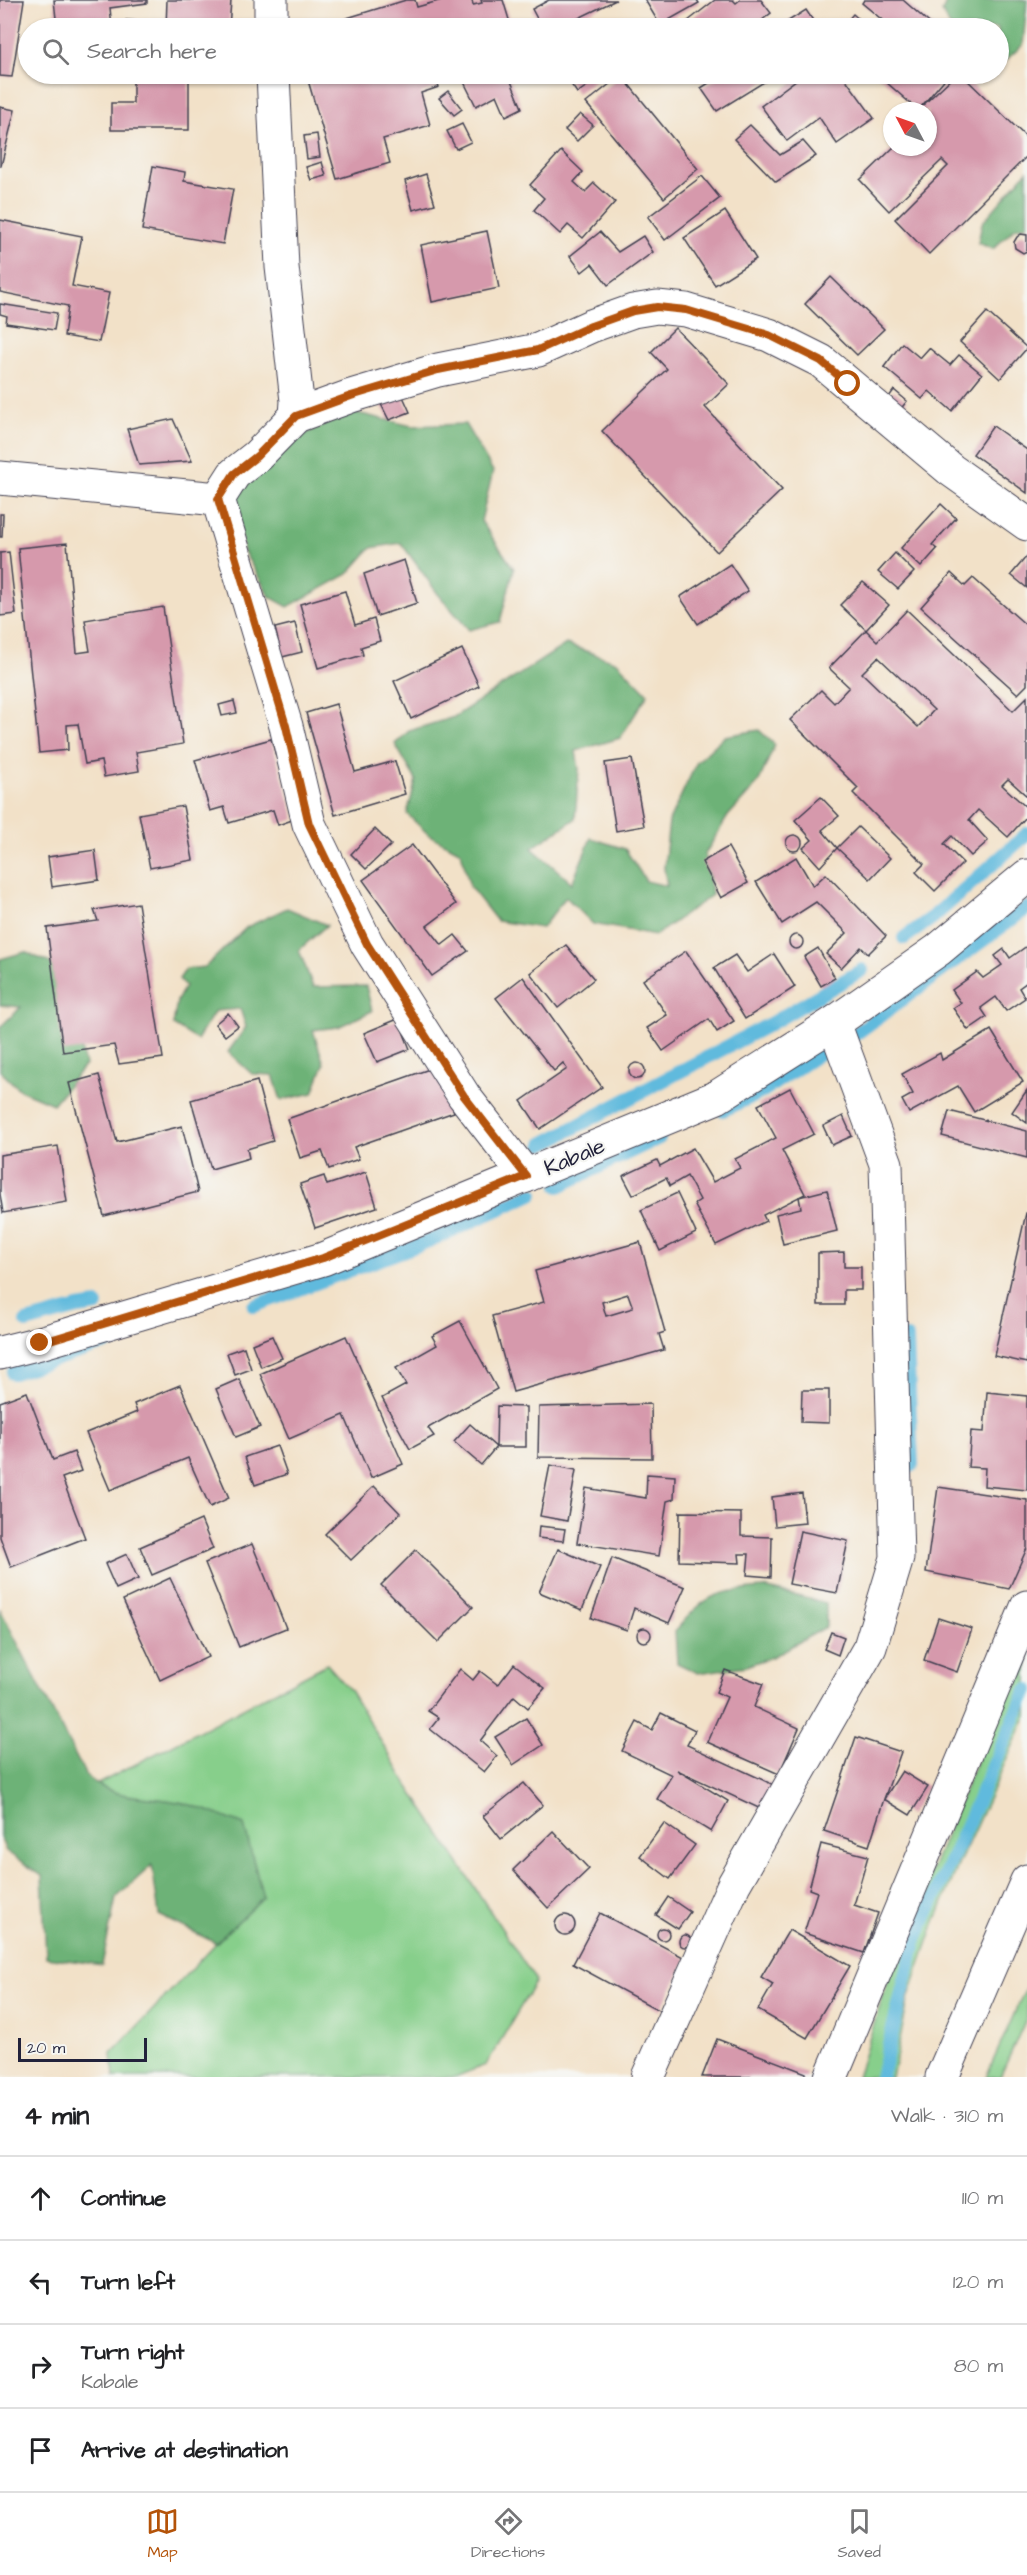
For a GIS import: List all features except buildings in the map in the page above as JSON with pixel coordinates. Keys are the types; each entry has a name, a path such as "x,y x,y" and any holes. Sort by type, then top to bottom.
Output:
{"main road":[{"path":"270,0 271,18"},
{"path":"273,84 282,267 297,401 296,416"},
{"path":"526,1176 464,1096 367,944 309,824 286,726 218,499 234,474 257,456 296,416 351,396 438,370 538,350 591,326 633,311 657,307 686,310 769,335 821,361 951,470 1027,524"},
{"path":"0,478 218,499"},
{"name":"Kabale","path":"0,1353 323,1258 717,1097 834,1023 938,950 1027,876"},
{"path":"648,2077 734,1884 870,1647 897,1558 886,1164 834,1023"},
{"path":"831,2077 1027,1607"},
{"path":"942,2077 1027,1881"}],"green space":[{"path":"947,0 1027,0 1023,45 1009,57 1009,18 945,18 942,12"},
{"path":"1027,171 1027,225 1015,228 993,249 978,243 982,223"},
{"path":"353,412 412,426 465,424 493,471 481,521 514,569 500,622 469,630 438,594 401,543 371,548 348,574 288,607 270,597 244,552 234,502 249,476 302,435"},
{"path":"566,644 617,662 648,694 620,738 576,751 579,769 575,819 532,848 572,883 591,838 625,849 646,881 667,886 664,868 669,821 697,762 725,736 759,730 775,745 758,783 728,816 705,854 712,895 656,935 593,924 566,897 542,928 497,921 470,887 461,852 429,835 407,814 416,780 395,744 409,731 454,717"},
{"path":"287,908 327,925 299,950 313,987 366,986 372,1011 338,1027 313,1030 324,1064 313,1093 281,1100 273,1075 252,1074 228,1052 246,1027 240,1009 215,1011 197,1040 173,1025 177,1001 185,986 179,979 186,969 205,967 247,927"},
{"path":"25,952 62,968 85,1065 53,1104 20,1090 0,1071 0,1027 21,1007 0,1005 0,959"},
{"path":"764,1588 826,1603 826,1627 774,1656 746,1666 698,1673 677,1663 675,1631 704,1602 723,1593"},
{"path":"0,1609 85,1774 107,1790 187,1804 244,1825 263,1897 216,1943 159,1915 152,1865 116,1898 102,1965 46,1957 42,1876 6,1851 0,1837"},
{"path":"1027,1638 1027,1715 959,1863 932,1930 909,1996 892,2077 857,2077 896,1956"},
{"path":"327,1664 350,1690 405,1781 536,1981 486,2065 455,2077 114,2077 112,2053 263,1897 185,1803 124,1796 96,1785"},
{"path":"1027,1985 1027,2017 1000,2077 986,2077"}],"waterway":[{"path":"904,938 932,918 1027,834"},
{"path":"854,1035 1027,908"},
{"path":"543,1144 770,1024 862,970"},
{"path":"723,1110 760,1093 829,1047"},
{"path":"559,1186 659,1138"},
{"path":"254,1306 429,1241 532,1194"},
{"path":"26,1322 97,1305"},
{"path":"13,1373 127,1336"},
{"path":"907,1338 912,1465"},
{"path":"881,2077 915,1941 1027,1690"}],"route":[{"path":"40,1343 323,1258 526,1176 464,1096 367,944 309,824 286,726 218,499 234,474 257,456 296,416 351,396 438,370 538,350 591,326 633,311 657,307 686,310 769,335 821,361 848,384"}]}
